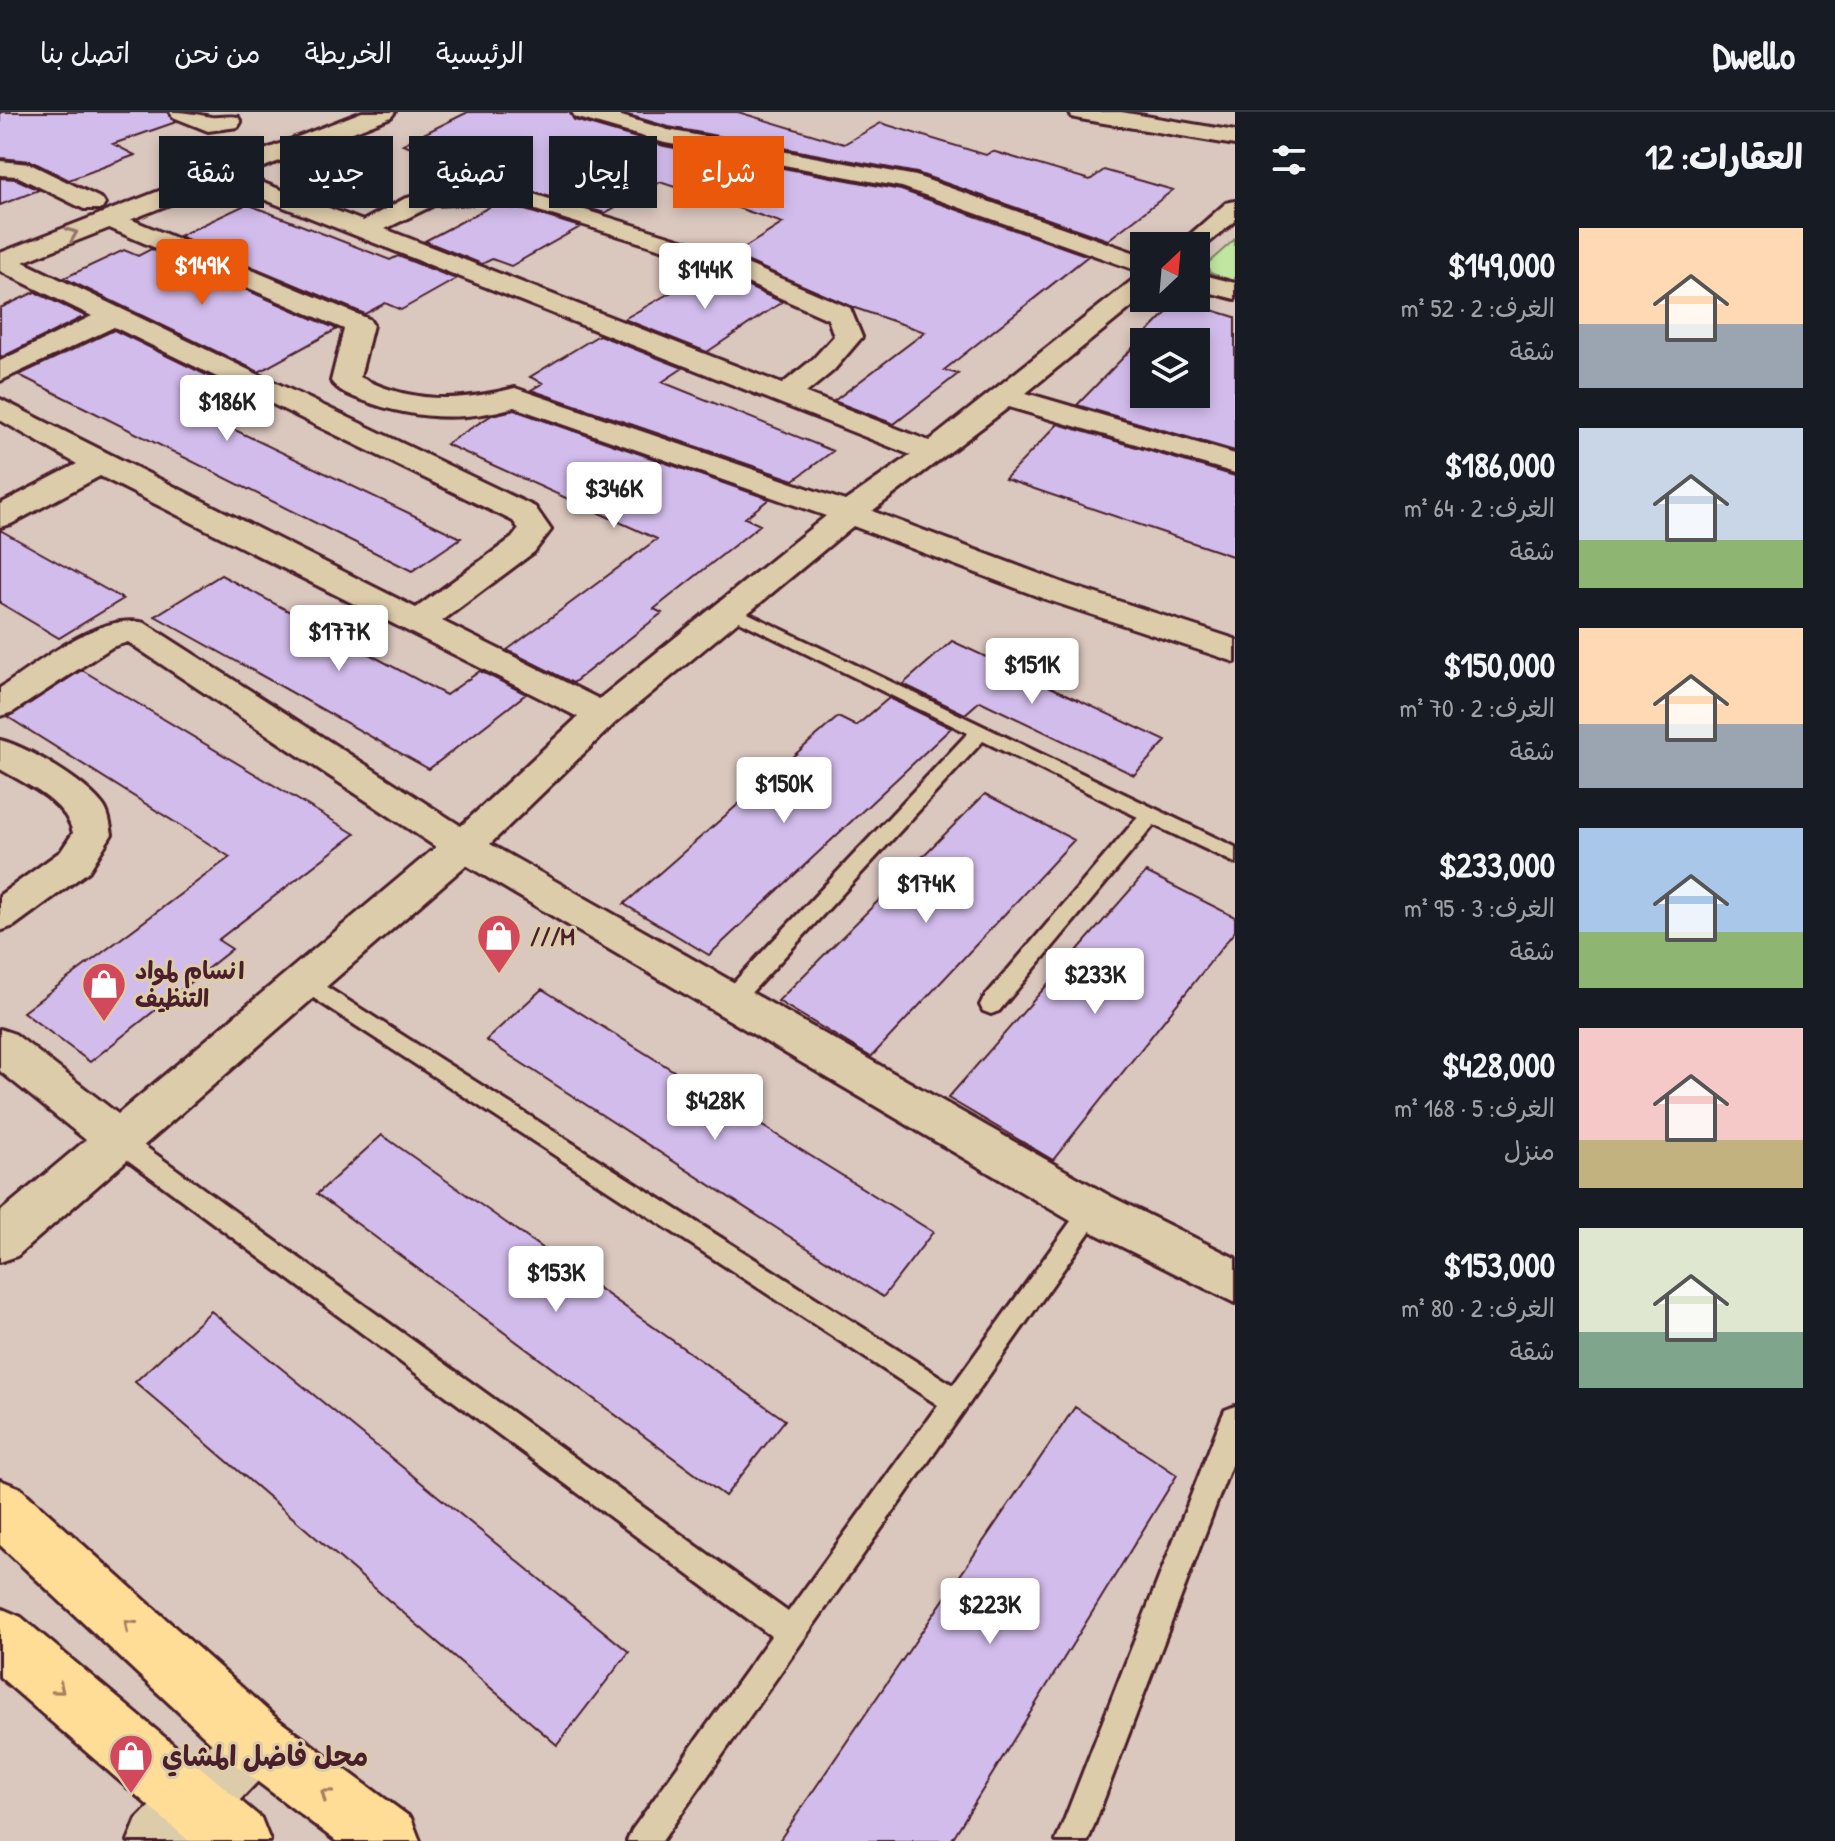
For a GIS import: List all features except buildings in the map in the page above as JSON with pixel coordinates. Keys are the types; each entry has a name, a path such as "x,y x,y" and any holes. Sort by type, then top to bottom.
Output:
{"main road":[{"path":"1,255 330,112"},
{"path":"322,136 383,112"},
{"path":"282,131 293,136"},
{"path":"101,212 159,195"},
{"path":"0,1507 255,1741 388,1841"},
{"path":"0,1638 198,1829"}],"street":[{"path":"181,112 208,124 230,122"},
{"path":"583,112 665,136 907,181 1130,260"},
{"path":"1080,112 1227,133"},
{"path":"0,168 22,169 101,212 359,325 345,381 357,389 427,408 476,408 515,397 849,513 1054,591 1235,651"},
{"path":"264,190 933,453"},
{"path":"366,229 413,204 432,198 497,195 530,200 702,254 840,314 848,337 823,365 786,395"},
{"path":"1207,232 1235,208"},
{"path":"1,255 114,316 524,514 535,530 523,545 418,623"},
{"path":"1210,285 1235,291"},
{"path":"0,1241 463,846 602,715 849,513 933,453 1130,295"},
{"path":"0,372 114,316"},
{"path":"1004,396 1235,464"},
{"path":"0,408 100,464 602,715"},
{"path":"0,517 100,464"},
{"path":"0,704 100,639 133,630 463,846 1093,1210 1235,1282"},
{"path":"0,752 64,791 88,812 93,834 75,861 0,916"},
{"path":"0,1046 117,1139"},
{"path":"198,1829 255,1741"}],"lane":[{"path":"731,610 1235,856"},
{"path":"730,1001 980,732"},
{"path":"991,1005 1151,815"},
{"path":"303,980 956,1402"},
{"path":"117,1139 792,1633"},
{"path":"643,1841 1093,1210"},
{"path":"1072,1841 1235,1419"}],"green space":[{"path":"1235,239 1235,282 1210,273 1210,261"}],"place":[{"name":"///M","path":"499,975"},
{"name":"انسام لمواد التنظيف","path":"104,1023"},
{"name":"محل فاضل المشاي","path":"131,1795"}]}
